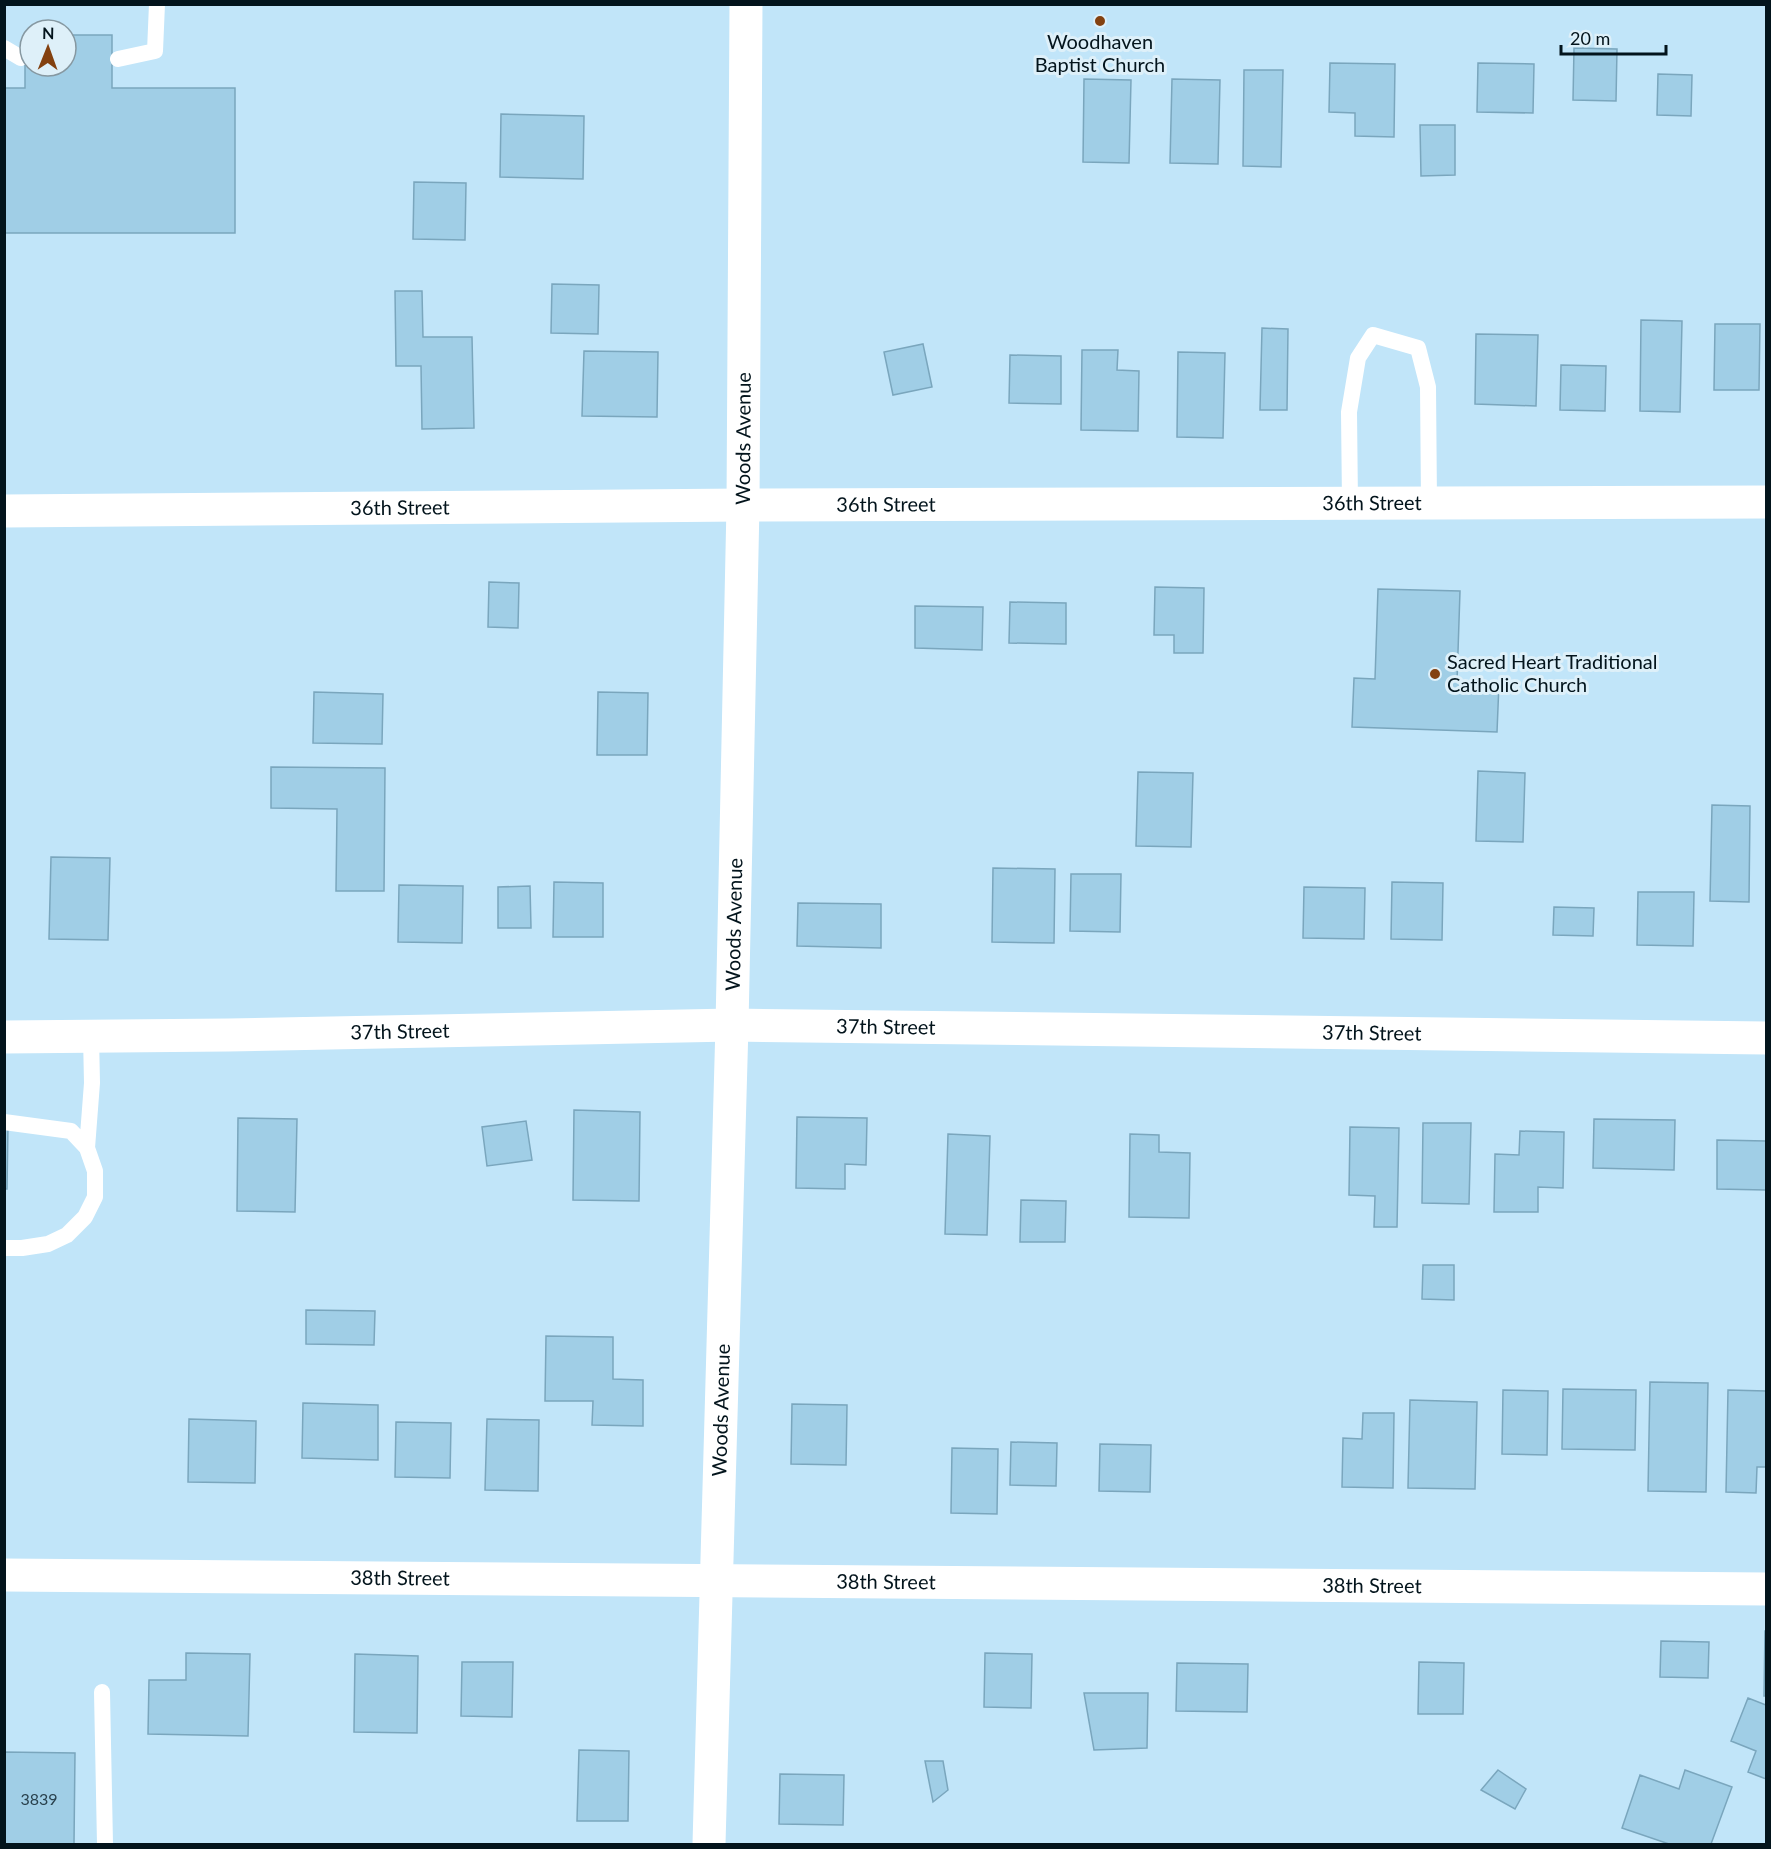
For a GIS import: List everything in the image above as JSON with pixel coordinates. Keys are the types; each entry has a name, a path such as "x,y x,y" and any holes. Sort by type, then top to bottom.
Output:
{"street":[{"name":"Woods Avenue","path":"709,1845 732,1025 743,505 746,4"},
{"name":"36th Street","path":"4,511 743,505 1767,502"},
{"name":"37th Street","path":"4,1037 240,1035 732,1025 1767,1038"},
{"name":"38th Street","path":"4,1575 1767,1589"}],"lane":[{"path":"118,59 155,51 157,4"},
{"path":"4,48 18,56"},
{"path":"1350,504 1349,412 1358,358 1373,335 1418,348 1428,387 1429,503"},
{"path":"4,1248 48,1244 67,1235 84,1216 95,1197 94,1171 87,1148 92,1083 91,1036"},
{"path":"4,1122 71,1131 87,1148"},
{"path":"102,1692 105,1845"}],"building":[{"path":"78,35 112,35 112,88 235,88 235,233 4,233 4,88 25,88 25,78 78,78"},
{"path":"1574,48 1617,49 1616,101 1573,100"},
{"path":"1330,63 1395,64 1394,137 1355,136 1355,113 1329,112"},
{"path":"1478,63 1534,64 1533,113 1477,112"},
{"path":"1244,70 1283,70 1281,167 1243,166"},
{"path":"1658,74 1692,75 1691,116 1657,115"},
{"path":"1084,79 1131,80 1129,163 1083,162"},
{"path":"1172,79 1220,80 1218,164 1170,163"},
{"path":"501,114 584,116 583,179 500,177"},
{"path":"1420,125 1455,125 1455,175 1421,176"},
{"path":"414,182 466,183 465,240 413,239"},
{"path":"552,284 599,285 598,334 551,333"},
{"path":"395,291 422,291 423,337 472,337 474,428 422,429 421,366 396,366"},
{"path":"1641,320 1682,321 1680,412 1640,411"},
{"path":"1715,324 1760,324 1759,390 1714,390"},
{"path":"1262,328 1288,329 1287,410 1260,410"},
{"path":"1476,334 1538,335 1536,406 1475,404"},
{"path":"923,344 932,387 893,395 884,352"},
{"path":"1082,350 1118,350 1117,370 1139,371 1138,431 1081,430"},
{"path":"584,351 658,352 657,417 582,416"},
{"path":"1178,352 1225,353 1223,438 1177,437"},
{"path":"1010,355 1061,356 1061,404 1009,403"},
{"path":"1561,365 1606,366 1605,411 1560,410"},
{"path":"489,582 519,583 518,628 488,627"},
{"path":"1155,587 1204,588 1203,653 1174,653 1174,635 1154,635"},
{"path":"1378,589 1460,591 1457,682 1499,683 1497,732 1352,727 1354,678 1375,679"},
{"path":"1010,602 1066,603 1066,644 1009,643"},
{"path":"915,606 983,607 982,650 915,648"},
{"path":"314,692 383,694 382,744 313,743"},
{"path":"598,692 648,693 647,755 597,755"},
{"path":"271,767 385,768 384,891 336,891 337,809 271,808"},
{"path":"1478,771 1525,773 1523,842 1476,841"},
{"path":"1138,772 1193,773 1191,847 1136,846"},
{"path":"1712,805 1750,806 1749,902 1710,901"},
{"path":"51,857 110,858 108,940 49,939"},
{"path":"993,868 1055,869 1054,943 992,942"},
{"path":"1071,874 1121,874 1120,932 1070,931"},
{"path":"554,882 603,883 603,937 553,937"},
{"path":"1392,882 1443,883 1442,940 1391,939"},
{"path":"399,885 463,886 462,943 398,942"},
{"path":"530,886 531,928 498,928 498,887"},
{"path":"1304,887 1365,888 1364,939 1303,938"},
{"path":"1638,892 1694,892 1693,946 1637,945"},
{"path":"798,903 881,904 881,948 797,946"},
{"path":"1554,907 1594,908 1593,936 1553,935"},
{"path":"574,1110 640,1112 639,1201 573,1200"},
{"path":"797,1117 867,1118 866,1165 845,1164 845,1189 796,1188"},
{"path":"238,1118 297,1119 295,1212 237,1211"},
{"path":"1594,1119 1675,1120 1674,1170 1593,1168"},
{"path":"526,1121 532,1160 487,1166 482,1127"},
{"path":"1423,1123 1471,1123 1469,1204 1422,1203"},
{"path":"4,1125 8,1125 7,1189 4,1189"},
{"path":"1350,1127 1399,1128 1397,1227 1374,1227 1375,1196 1349,1195"},
{"path":"1520,1131 1564,1132 1563,1188 1538,1187 1538,1212 1494,1212 1495,1154 1519,1155"},
{"path":"948,1134 990,1136 987,1235 945,1234"},
{"path":"1130,1134 1159,1135 1159,1152 1190,1153 1189,1218 1129,1217"},
{"path":"1717,1140 1766,1141 1766,1190 1717,1189"},
{"path":"1021,1200 1066,1201 1065,1242 1020,1242"},
{"path":"1423,1265 1454,1265 1454,1300 1422,1299"},
{"path":"306,1310 375,1311 374,1345 306,1344"},
{"path":"546,1336 613,1337 613,1379 643,1380 643,1426 592,1425 593,1401 545,1401"},
{"path":"1650,1382 1708,1383 1706,1492 1648,1491"},
{"path":"1563,1389 1636,1390 1635,1450 1562,1449"},
{"path":"1503,1390 1548,1391 1547,1455 1502,1454"},
{"path":"1728,1390 1766,1391 1766,1467 1757,1467 1756,1493 1726,1492"},
{"path":"1410,1400 1477,1402 1475,1489 1408,1488"},
{"path":"303,1403 378,1405 378,1460 302,1458"},
{"path":"792,1404 847,1405 846,1465 791,1464"},
{"path":"1363,1413 1394,1413 1393,1488 1342,1487 1343,1438 1362,1439"},
{"path":"189,1419 256,1421 255,1483 188,1482"},
{"path":"487,1419 539,1420 538,1491 485,1490"},
{"path":"396,1422 451,1423 450,1478 395,1477"},
{"path":"1011,1442 1057,1443 1056,1486 1010,1485"},
{"path":"1100,1444 1151,1445 1150,1492 1099,1491"},
{"path":"952,1448 998,1449 997,1514 951,1513"},
{"path":"1765,1631 1766,1696 1764,1696"},
{"path":"1661,1641 1709,1642 1708,1678 1660,1677"},
{"path":"186,1653 250,1654 248,1736 148,1734 149,1680 186,1680"},
{"path":"985,1653 1032,1654 1031,1708 984,1707"},
{"path":"355,1654 418,1656 417,1733 354,1732"},
{"path":"462,1662 513,1662 512,1717 461,1716"},
{"path":"1419,1662 1464,1663 1463,1714 1418,1714"},
{"path":"1177,1663 1248,1664 1247,1712 1176,1711"},
{"path":"1084,1693 1148,1693 1147,1748 1094,1750"},
{"path":"1748,1698 1766,1705 1766,1779 1748,1772 1756,1751 1731,1741"},
{"path":"579,1750 629,1751 628,1821 577,1821"},
{"path":"4,1752 75,1753 74,1844 4,1844"},
{"path":"925,1761 943,1761 948,1790 933,1802"},
{"path":"1498,1770 1526,1789 1515,1809 1481,1790"},
{"path":"1685,1770 1732,1787 1711,1844 1669,1844 1622,1828 1640,1775 1679,1789"},
{"path":"780,1774 844,1775 843,1825 779,1824"}],"place":[{"name":"Woodhaven Baptist Church","path":"1100,21"},
{"name":"Sacred Heart Traditional Catholic Church","path":"1435,674"}]}
